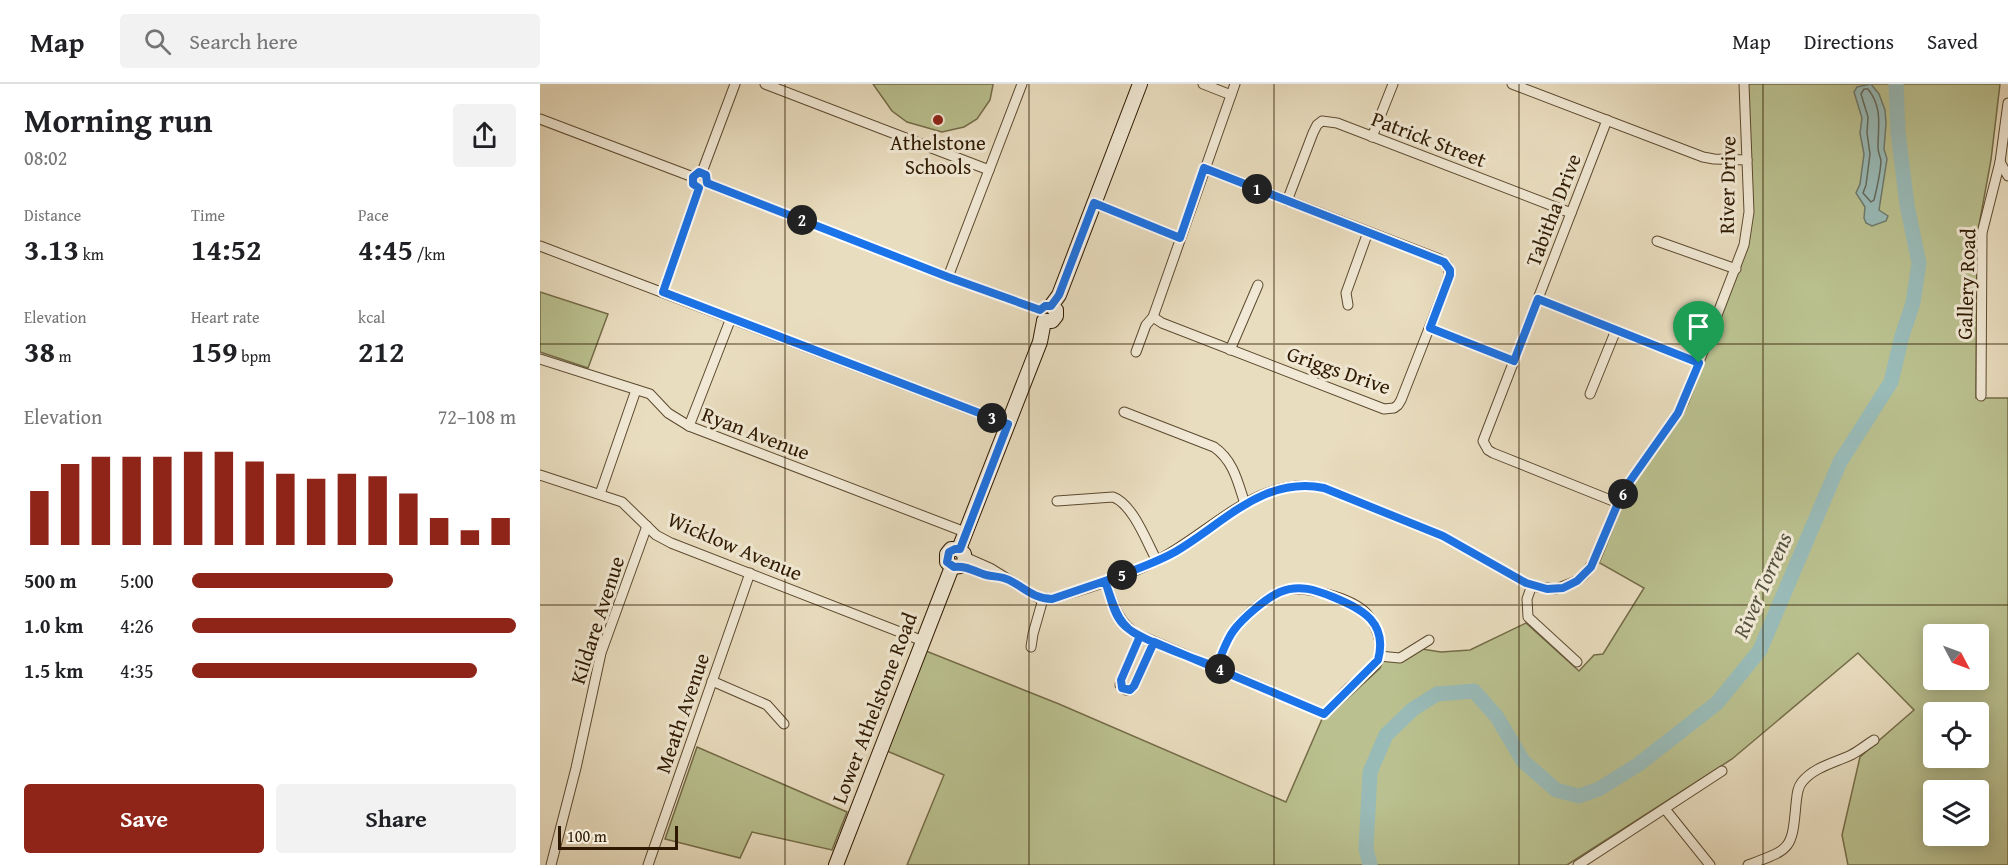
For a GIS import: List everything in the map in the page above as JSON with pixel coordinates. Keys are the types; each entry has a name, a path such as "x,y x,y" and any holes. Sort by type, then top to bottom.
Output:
{"street":[{"path":"735,84 693,184 703,185 1045,312"},
{"path":"765,84 989,170"},
{"path":"948,277 1022,84"},
{"name":"Lower Athelstone Road","path":"836,865 923,641 959,560 966,532 1041,342 1045,312 1059,295 1140,84"},
{"path":"1203,84 1231,95"},
{"path":"1136,352 1146,325 1153,317 1235,84"},
{"path":"1372,137 1393,84"},
{"path":"1512,84 1702,157 1747,160"},
{"name":"River Drive","path":"1043,599 1052,599 1157,561 1175,552 1263,494 1291,486 1310,485 1324,488 1443,536 1532,585 1547,589 1563,588 1577,581 1586,574 1596,558 1618,503 1630,481 1678,413 1744,246 1748,225 1744,84"},
{"name":"Gallery Road","path":"1981,396 1982,233 2000,162 2008,103"},
{"path":"540,119 697,175 706,175 663,292"},
{"name":"Tabitha Drive","path":"1607,120 1485,435 1485,446 1493,453 1618,503"},
{"name":"Patrick Street","path":"1287,201 1313,133 1322,121 1336,123 1571,213"},
{"path":"2000,162 2008,176"},
{"name":"Griggs Drive","path":"1153,317 1162,323 1230,350 1389,409 1398,405 1401,400 1450,275 1447,265 1439,259 1204,168"},
{"path":"1094,203 1180,238"},
{"path":"1348,305 1346,293 1368,232"},
{"path":"1657,241 1736,269"},
{"path":"540,246 1008,424"},
{"path":"1230,350 1258,285"},
{"path":"1538,299 1699,363"},
{"path":"689,426 731,318"},
{"path":"1430,328 1514,361"},
{"path":"1590,394 1616,330"},
{"name":"Ryan Avenue","path":"540,359 650,394 668,413 689,426 966,532"},
{"path":"600,494 636,390"},
{"path":"1124,412 1214,447 1222,453 1233,467 1245,504"},
{"name":"Wicklow Avenue","path":"541,478 614,498 627,505 656,535 671,543 923,641"},
{"path":"1057,501 1113,498 1119,500 1131,513 1157,561"},
{"name":"Kildare Avenue","path":"551,865 576,768 601,653 647,526"},
{"path":"959,560 990,568 1000,576 1043,599 1031,647"},
{"name":"Meath Avenue","path":"648,865 750,573"},
{"path":"1105,581 1119,618 1129,629 1140,636 1324,714 1348,689 1372,669 1379,656 1378,634 1373,622 1365,612 1357,607 1317,591 1292,589 1272,597 1234,630 1216,667"},
{"path":"1532,585 1527,599 1528,617 1577,662"},
{"path":"1140,636 1121,680 1120,685 1126,690 1134,686 1154,642"},
{"path":"1379,656 1400,657 1429,640"},
{"path":"712,681 767,705 784,724"},
{"path":"1748,865 1780,853 1790,843 1797,789 1801,782 1821,768 1852,754 1874,740"},
{"path":"1578,865 1722,771"},
{"path":"1665,809 1710,865"}],"green space":[{"path":"873,84 993,85 990,100 977,119 964,127 942,132 907,122 892,111"},
{"path":"1748,84 2000,84 1991,160 1977,236 1976,398 2008,398 2008,865 1848,865 1842,835 1860,757 1914,710 1858,653 1732,759 1567,865 907,865 944,775 887,751 926,651 1059,704 1286,802 1322,719 1331,714 1380,668 1383,661 1404,659 1422,649 1441,652 1470,650 1526,623 1579,671 1594,655 1603,654 1644,588 1598,562 1622,505 1635,481 1681,416 1747,249"},
{"path":"540,292 608,314 588,368 540,352"},
{"path":"697,747 847,812 832,850 752,832 740,858 665,839"}],"water":[{"path":"1871,84 1879,94 1885,110 1884,149 1887,159 1879,210 1888,216 1886,221 1872,226 1866,223 1865,207 1856,193 1860,184 1864,154 1860,133 1862,118 1854,92 1857,87"}],"waterway":[{"name":"River Torrens","path":"1370,865 1366,849 1370,772 1386,735 1413,709 1437,694 1474,691 1497,717 1523,761 1556,790 1579,796 1599,789 1639,764 1717,703 1760,650 1840,462 1891,382 1913,303 1919,263 1907,205 1898,132 1896,84"}],"place":[{"name":"Athelstone Schools","path":"938,120"}],"route":[{"path":"1699,363 1538,299 1514,361 1430,328 1450,275 1450,270 1444,262 1204,168 1180,238 1094,203 1059,295 1051,306 1045,306 1040,310 948,277 707,183 706,175 699,172 692,181 699,188 663,292 1008,424 960,549 951,549 947,554 947,562 954,567 961,566 987,575 1000,576 1043,599 1052,599 1105,581 1119,618 1123,624 1140,636 1121,680 1122,688 1130,690 1134,686 1154,642 1324,714 1348,689 1372,669 1378,660 1380,650 1378,634 1373,622 1365,612 1357,607 1310,589 1280,592 1234,630 1216,667 1140,636 1129,629 1123,624 1119,618 1105,581 1175,552 1263,494 1291,486 1310,485 1324,488 1443,536 1526,583 1547,589 1563,588 1577,581 1591,567 1618,503 1630,481 1678,413 1699,363"}]}
